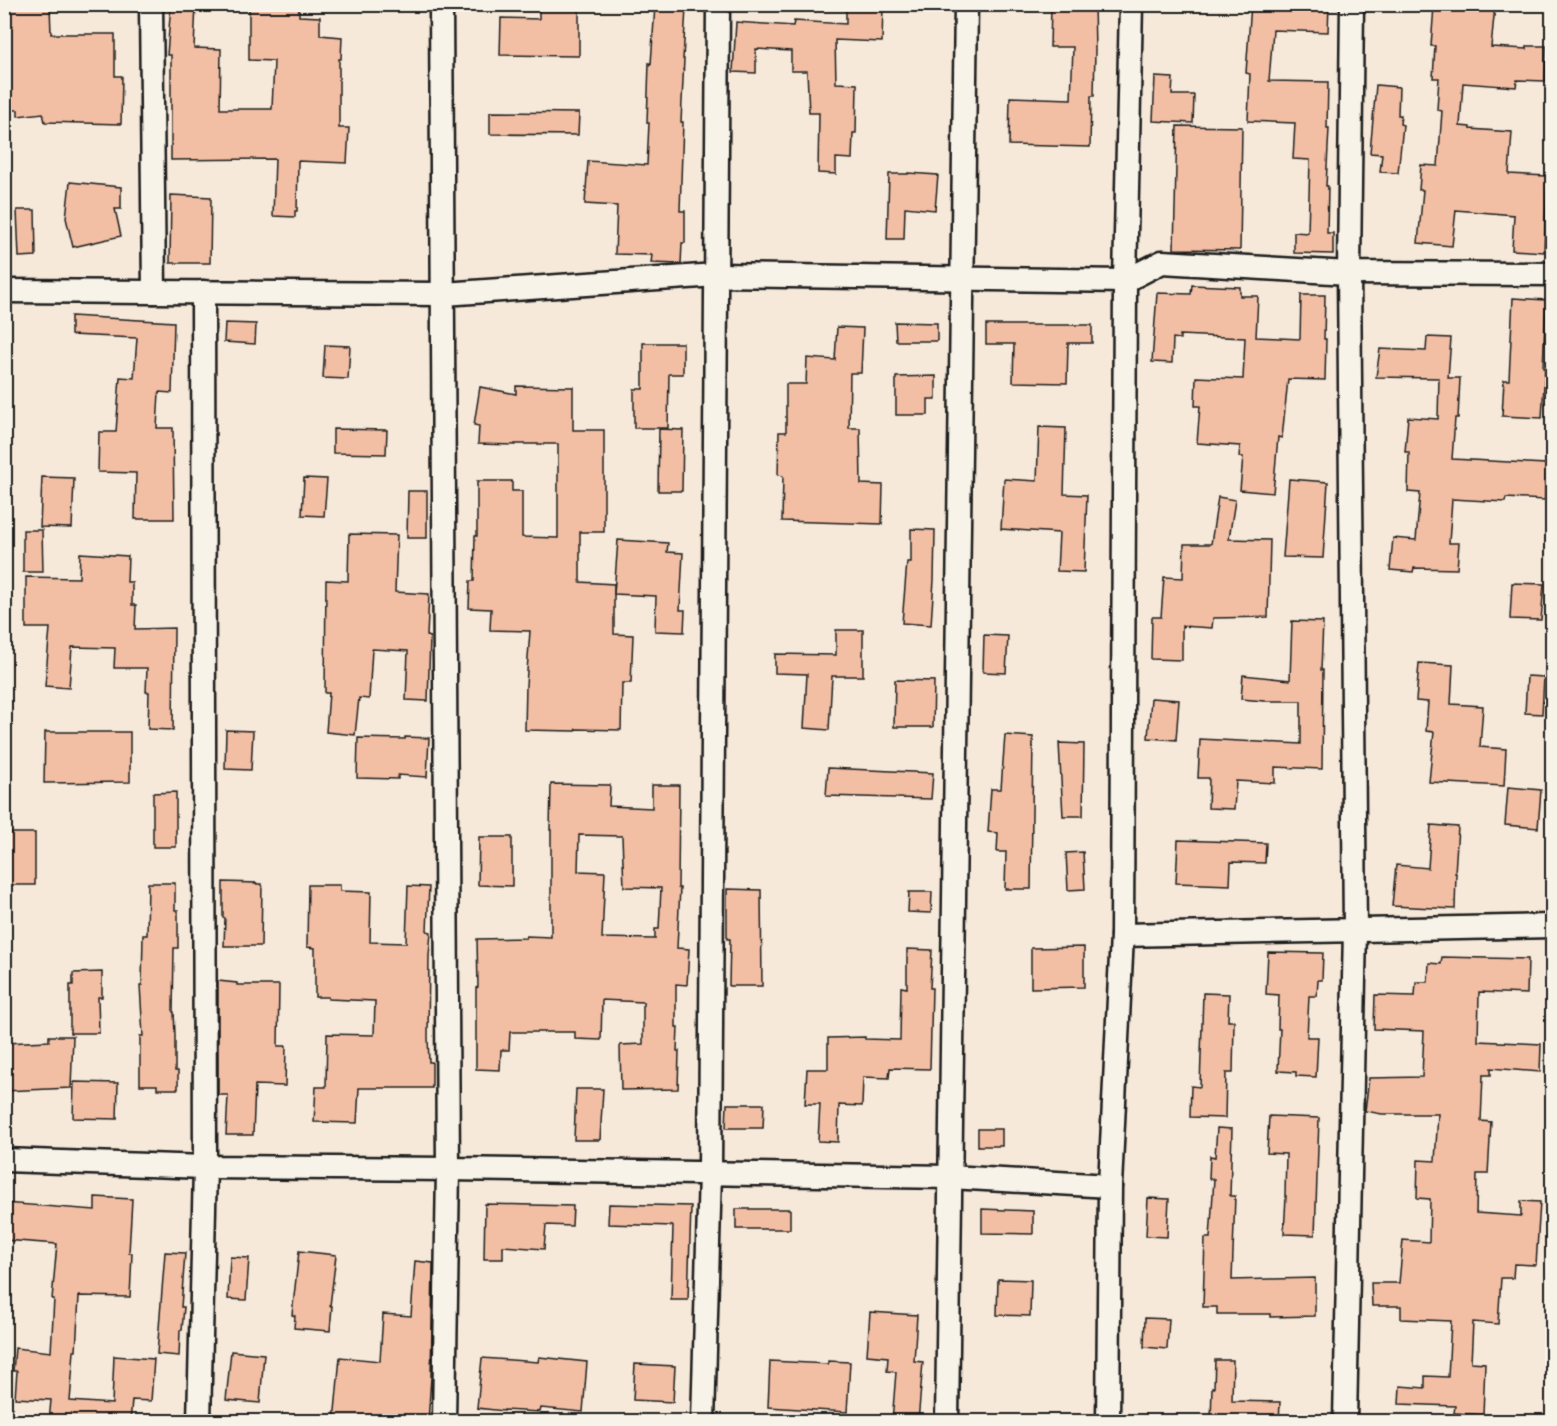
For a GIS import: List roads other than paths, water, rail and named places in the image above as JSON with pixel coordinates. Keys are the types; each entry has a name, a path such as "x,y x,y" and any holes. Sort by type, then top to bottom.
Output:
{"street":[{"path":"151,4 154,292"},
{"path":"441,4 448,1168 444,1422"},
{"path":"703,1422 710,1172 718,4"},
{"path":"947,1422 966,4"},
{"path":"1108,1422 1110,1186 1122,934 1125,281 1131,4"},
{"path":"1345,1422 1355,929 1349,273 1352,4"},
{"path":"4,291 444,294 716,275 1125,281 1162,262 1349,273 1552,274"},
{"path":"200,1422 205,1167 203,292"},
{"path":"1122,934 1552,926"},
{"path":"4,1160 205,1167 448,1168 950,1177 1110,1186"}]}
